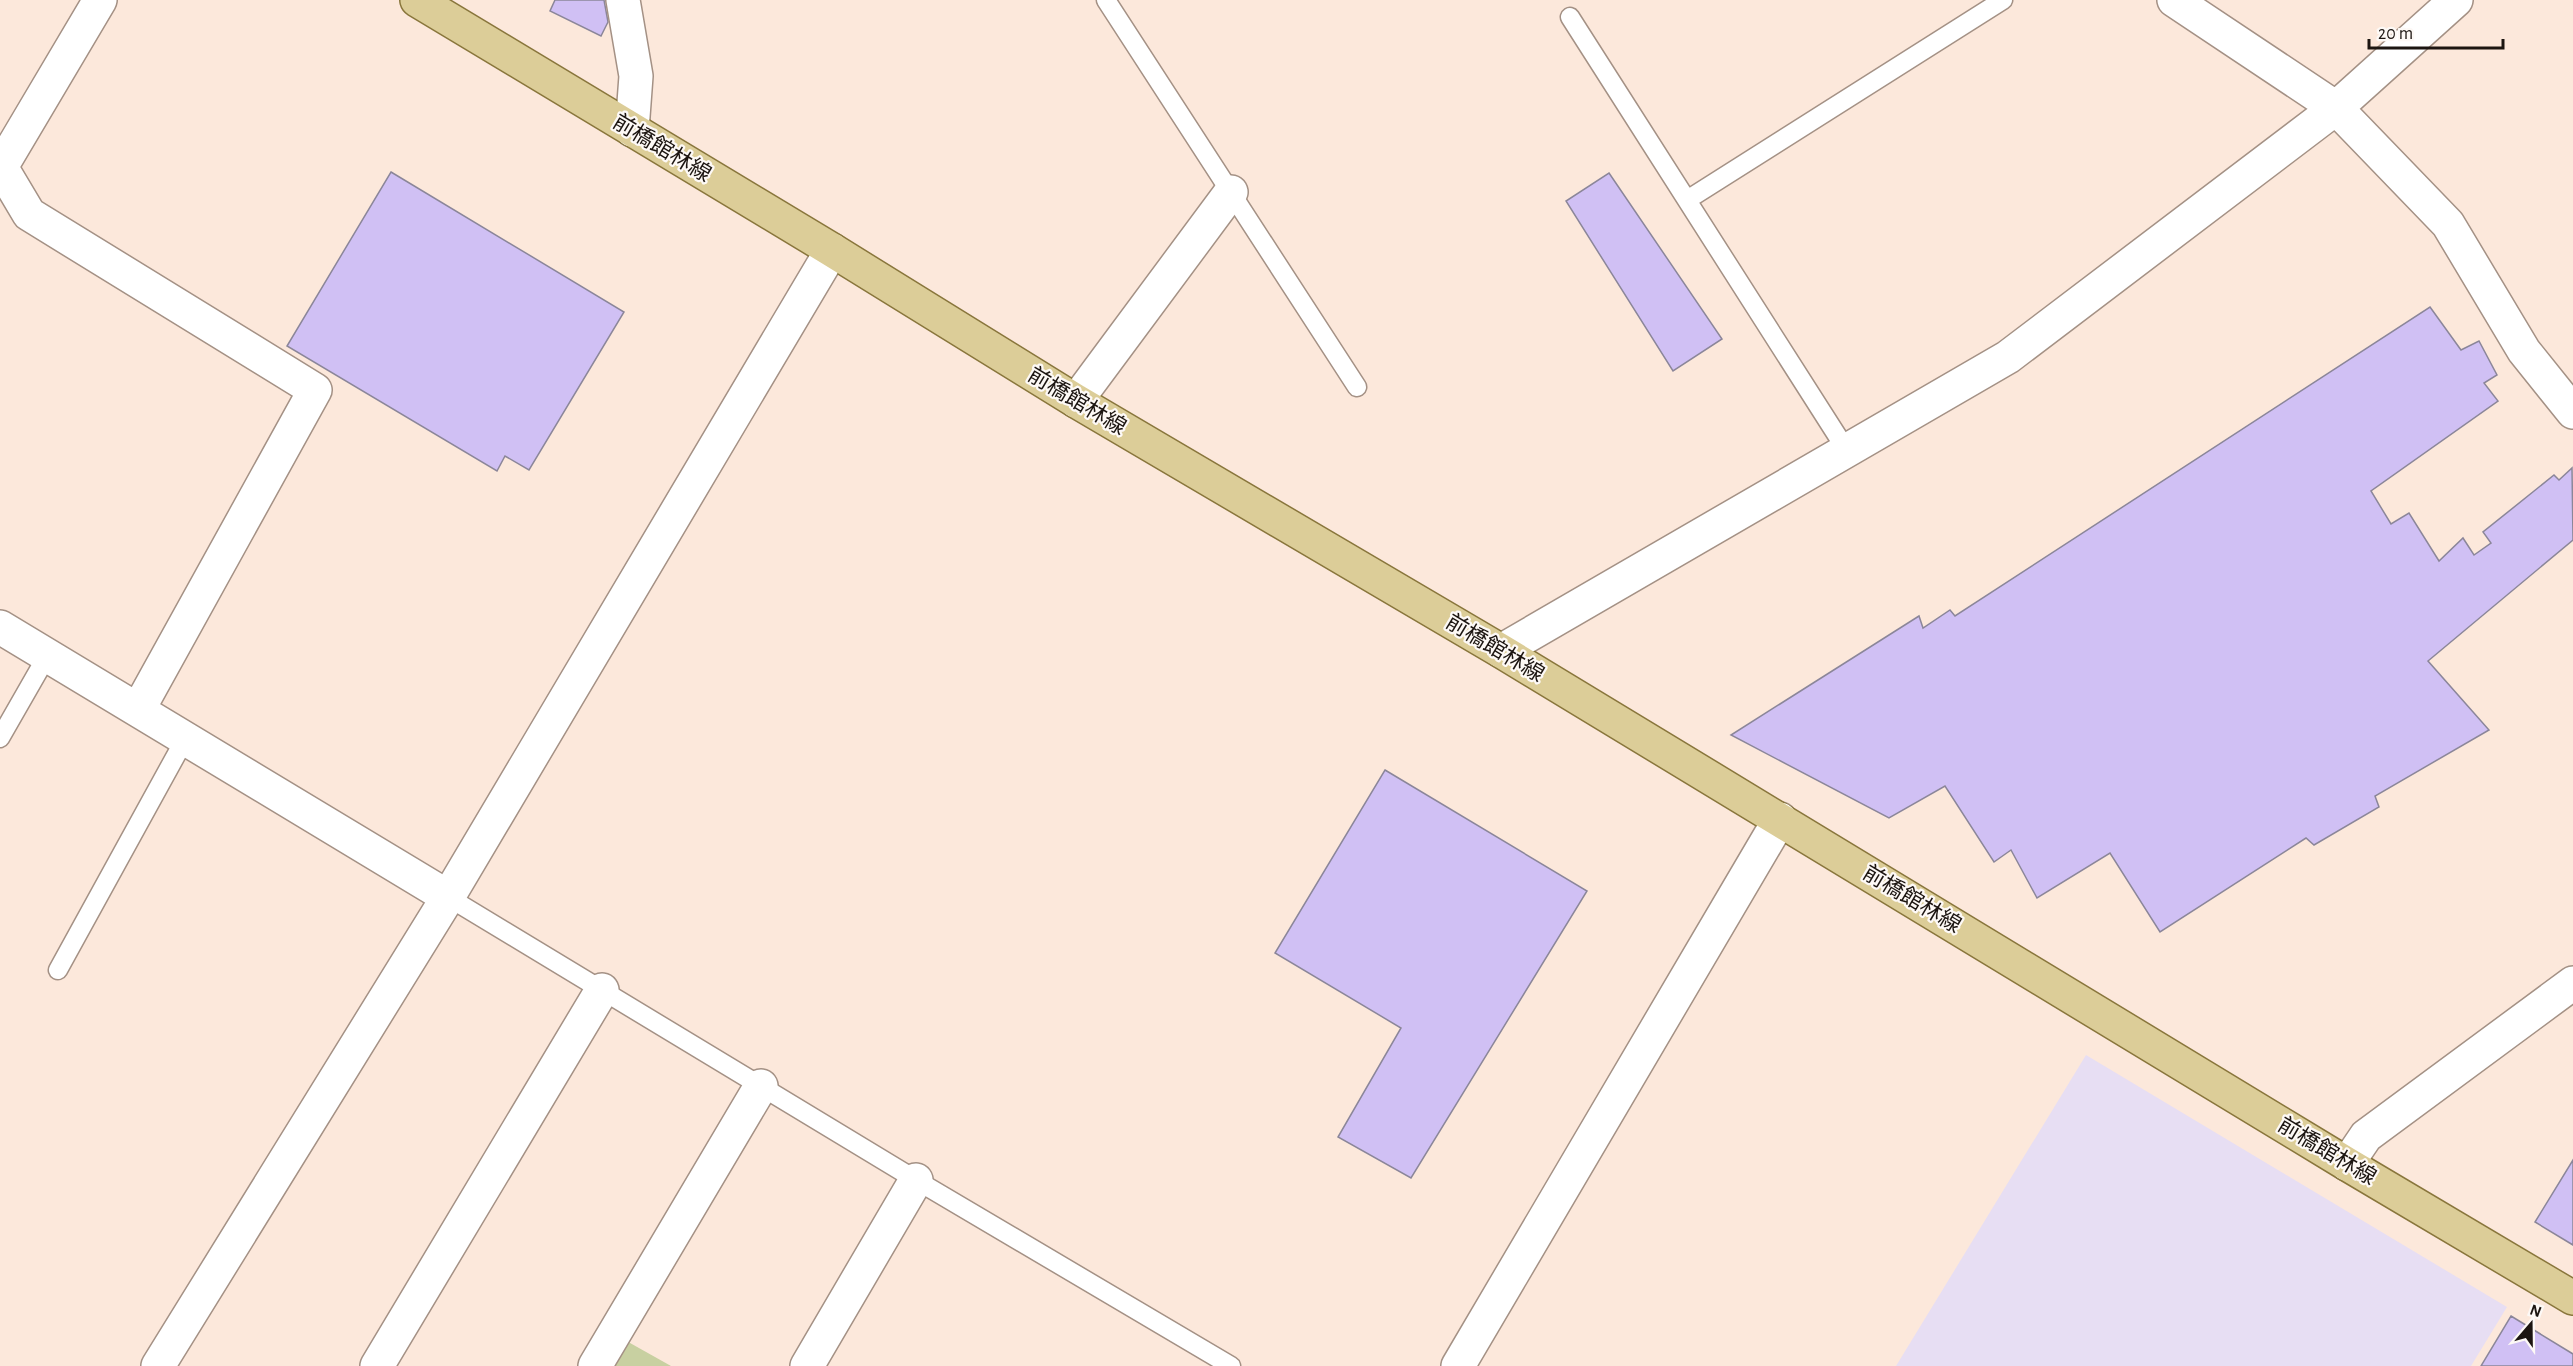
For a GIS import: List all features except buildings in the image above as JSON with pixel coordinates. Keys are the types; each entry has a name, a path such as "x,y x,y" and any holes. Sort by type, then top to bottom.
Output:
{"main road":[{"name":"前橋館林線","path":"417,0 832,250 1076,401 1501,651 2347,1164 2573,1298"}],"street":[{"path":"100,0 1,167 29,214 315,390 138,710"},
{"path":"623,0 636,76 632,130"},
{"path":"2174,0 2336,108 2448,224 2524,351 2573,412"},
{"path":"1501,651 2008,357 2336,108 2456,0"},
{"path":"1076,401 1231,192"},
{"path":"158,1366 448,897 832,250"},
{"path":"0,627 448,897"},
{"path":"1458,1366 1780,819"},
{"path":"2347,1164 2366,1136 2573,982"},
{"path":"377,1366 602,990"},
{"path":"595,1366 761,1086"},
{"path":"807,1366 916,1180"}],"lane":[{"path":"1106,0 1357,387"},
{"path":"1687,200 2003,0"},
{"path":"1570,17 1847,451"},
{"path":"0,738 47,656"},
{"path":"58,970 185,739"},
{"path":"448,897 916,1180 1231,1366"}],"shaded area":[{"path":"2086,1055 2507,1307 2471,1366 1896,1366"}],"green space":[{"path":"614,1334 671,1366 595,1366"}]}
